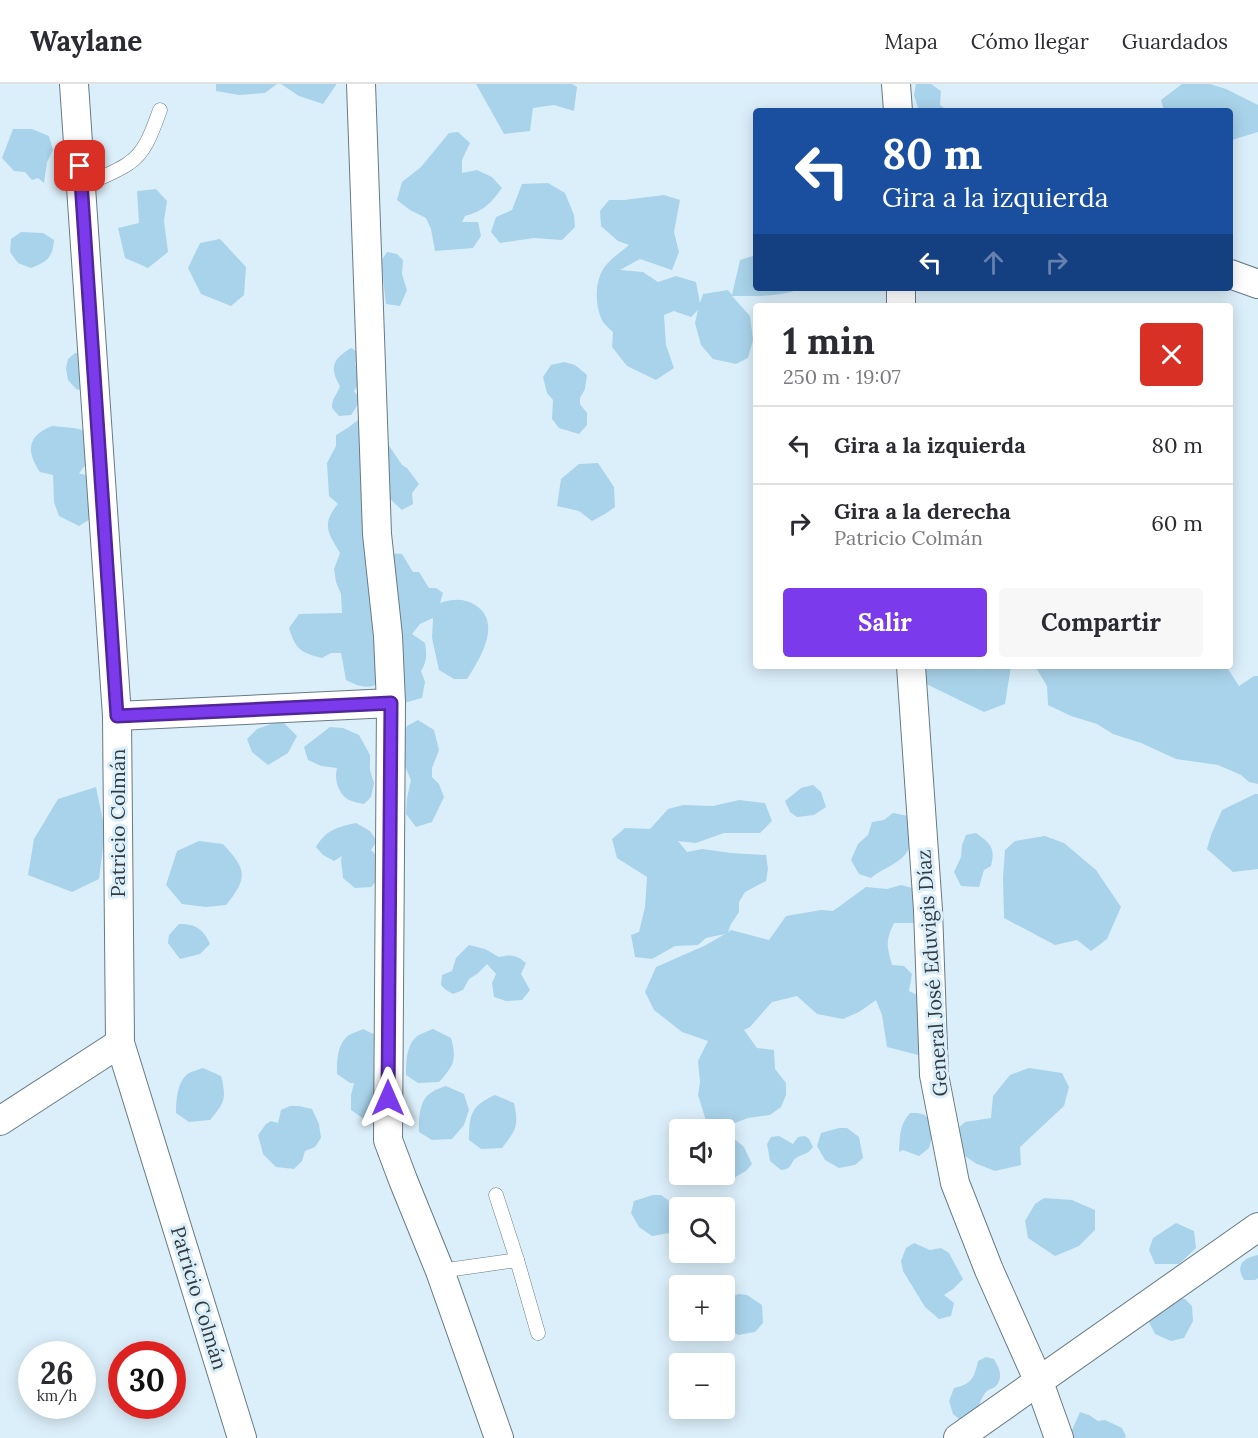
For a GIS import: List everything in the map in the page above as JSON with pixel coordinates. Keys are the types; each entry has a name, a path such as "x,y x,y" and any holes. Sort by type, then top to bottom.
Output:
{"street":[{"name":"Patricio Colmán","path":"75,84 117,716 120,1043 242,1438"},
{"path":"362,84 377,534 388,636 391,703 388,1140 440,1271 499,1438"},
{"path":"896,84 898,108"},
{"path":"1233,275 1258,284"},
{"name":"General José Eduvigis Díaz","path":"911,669 928,910 934,1075 955,1183 989,1270 1039,1382 1059,1438"},
{"path":"117,716 391,703"},
{"path":"0,1121 120,1043"},
{"path":"958,1438 1258,1227"}],"lane":[{"path":"81,186 129,163 143,148 153,131 160,110"},
{"path":"496,1196 538,1333"},
{"path":"440,1271 517,1260"}],"shaded area":[{"path":"216,84 277,84 265,93 239,95 216,91"},
{"path":"281,84 336,85 323,104 299,96"},
{"path":"476,84 572,84 577,87 574,111 554,105 533,108 530,131 504,134"},
{"path":"916,84 931,84 941,91 940,105 944,108 918,108 914,95"},
{"path":"1182,84 1210,84 1226,89 1258,105 1258,132 1233,140 1233,108 1163,108 1161,100"},
{"path":"13,129 32,129 49,136 53,150 47,162 44,183 38,178 32,180 25,172 14,171 2,158"},
{"path":"458,132 470,143 462,160 462,173 477,170 492,177 502,188 487,206 465,216 462,222 478,222 481,236 473,248 435,251 431,229 426,218 397,200 402,182 421,167 449,133"},
{"path":"548,183 565,193 574,215 575,227 562,240 534,238 500,243 491,232 496,217 512,210 522,184"},
{"path":"156,189 167,201 164,221 168,252 148,268 125,258 118,228 139,223 137,191"},
{"path":"664,195 680,200 674,232 679,252 672,270 640,259 620,270 643,272 658,282 676,276 696,282 700,303 703,294 728,290 732,295 740,260 753,256 753,291 794,291 773,295 732,296 750,316 753,340 748,358 736,364 713,359 701,345 695,323 698,310 691,317 674,311 664,315 666,345 674,368 656,380 627,366 612,347 613,332 603,322 598,308 598,284 609,261 629,245 618,241 601,226 600,211 609,200"},
{"path":"21,232 43,233 54,240 51,255 31,268 18,263 10,252 11,239"},
{"path":"220,239 246,267 244,295 231,306 201,294 188,268 200,243"},
{"path":"387,252 397,254 403,260 402,274 407,290 400,306 386,304 381,261"},
{"path":"351,348 358,352 355,365 362,370 362,384 354,391 359,397 357,406 351,415 339,416 332,408 340,386 334,369 340,356"},
{"path":"75,353 90,354 85,391 76,389 68,380 66,368 68,359"},
{"path":"564,362 575,365 587,375 580,404 587,413 587,425 579,434 559,428 552,419 553,400 547,393 543,377 551,365"},
{"path":"358,420 373,427 384,438 402,465 419,484 412,493 413,504 402,510 390,499 387,553 402,554 413,572 419,572 429,588 436,588 443,593 440,603 467,601 483,612 487,621 488,631 483,651 467,679 454,679 439,670 432,638 433,618 420,624 412,634 425,643 426,647 425,661 421,671 425,682 422,698 404,703 391,679 369,687 359,686 346,680 341,653 331,653 322,658 304,652 297,646 289,628 299,614 342,613 341,594 334,569 340,553 328,529 329,517 338,504 329,496 327,463 336,446 336,435"},
{"path":"52,426 87,431 99,451 79,474 89,476 95,516 79,526 59,516 54,502 53,475 40,472 32,457 31,445 34,439"},
{"path":"598,463 614,487 615,507 592,521 579,511 557,506 561,479 579,464"},
{"path":"920,669 1011,669 1005,704 984,712 922,682"},
{"path":"1037,669 1228,669 1239,686 1254,676 1258,676 1258,784 1249,782 1241,775 1218,765 1176,759 1141,743 1113,734 1097,724 1071,716 1048,705 1047,686"},
{"path":"418,720 434,730 439,750 432,768 432,777 439,784 444,797 432,822 416,827 406,814 411,780 396,746 407,726"},
{"path":"274,723 284,723 297,736 288,753 268,765 252,752 247,739 257,729"},
{"path":"330,727 343,728 359,735 370,755 370,770 374,783 371,797 364,804 349,800 342,794 337,781 337,768 321,766 308,760 304,747"},
{"path":"813,785 821,792 826,807 814,815 797,817 790,812 785,801 801,788"},
{"path":"96,787 105,831 99,879 72,892 28,875 34,839 58,799"},
{"path":"1258,794 1258,869 1233,872 1207,849 1222,810"},
{"path":"739,800 765,803 772,821 760,833 724,833 696,843 678,841 687,852 702,849 766,855 768,869 766,881 745,892 739,902 739,912 728,932 731,930 769,940 786,916 821,910 833,911 866,887 887,889 901,885 920,890 918,923 894,923 889,935 888,948 892,965 904,966 912,974 909,991 928,1000 937,1043 918,1055 887,1047 882,1015 876,1000 859,1012 843,1019 817,1014 797,996 772,1002 750,1027 744,1030 757,1048 774,1050 775,1069 786,1083 786,1095 781,1107 770,1115 748,1118 735,1123 735,1119 705,1119 698,1095 700,1082 698,1061 708,1041 682,1032 654,1010 645,992 656,967 725,934 706,938 698,945 675,946 652,959 635,957 631,935 639,932 645,907 647,877 617,858 612,839 625,828 650,829 668,809 683,805 713,806"},
{"path":"893,813 908,816 911,838 908,851 899,860 871,878 859,874 851,860 858,844 868,835 872,822 884,820"},
{"path":"356,823 370,831 377,841 371,850 379,866 379,878 371,887 355,888 343,878 342,856 334,861 323,855 316,847 333,830"},
{"path":"976,833 991,846 993,855 991,866 984,870 979,887 961,886 954,872 961,857 966,835"},
{"path":"1045,836 1064,843 1096,870 1121,907 1107,939 1091,951 1077,940 1055,945 1004,918 1005,850 1015,841"},
{"path":"199,841 223,844 240,867 241,880 226,905 206,907 182,904 166,885 177,851"},
{"path":"179,924 198,928 210,944 200,954 180,959 168,943 169,935"},
{"path":"469,945 485,949 499,957 510,955 517,957 526,963 521,974 530,990 522,1000 506,1001 494,997 492,983 496,974 487,964 469,979 463,990 453,994 441,985 442,975 452,971 456,958"},
{"path":"363,1029 382,1038 384,1117 364,1119 351,1110 354,1083 350,1083 337,1074 338,1053 342,1043 349,1035"},
{"path":"433,1029 451,1038 454,1052 453,1062 439,1082 418,1083 406,1075 408,1053 415,1038"},
{"path":"203,1068 221,1076 224,1090 223,1100 210,1120 189,1122 176,1113 178,1091 185,1076"},
{"path":"1029,1068 1062,1073 1069,1087 1064,1106 1020,1147 1021,1165 995,1171 977,1164 957,1151 951,1135 965,1122 991,1118 993,1096 1010,1075"},
{"path":"446,1086 464,1094 469,1110 464,1125 452,1139 432,1140 419,1132 421,1109 428,1095"},
{"path":"495,1095 514,1103 515,1127 502,1148 481,1149 469,1140 471,1117 476,1107"},
{"path":"290,1106 312,1109 319,1124 321,1138 315,1147 305,1151 302,1161 294,1169 276,1167 263,1154 258,1135 271,1121 278,1123 281,1110"},
{"path":"910,1113 926,1116 934,1130 929,1148 919,1156 903,1150 899,1152 902,1127"},
{"path":"847,1128 859,1137 863,1158 855,1165 839,1168 825,1160 817,1146 821,1133"},
{"path":"779,1136 793,1144 798,1137 805,1136 813,1147 796,1158 789,1167 781,1170 770,1161 767,1144 771,1137"},
{"path":"735,1140 744,1147 752,1164 746,1171 735,1177"},
{"path":"653,1195 661,1195 669,1201 669,1233 652,1236 639,1227 631,1213 634,1201"},
{"path":"1044,1198 1072,1200 1095,1210 1095,1230 1079,1246 1055,1256 1028,1238 1025,1221 1035,1204"},
{"path":"1176,1223 1194,1231 1196,1248 1179,1264 1155,1264 1149,1250 1153,1238"},
{"path":"914,1243 930,1250 941,1248 949,1253 963,1279 944,1295 954,1303 951,1316 939,1319 925,1307 903,1271 901,1261 906,1248"},
{"path":"1258,1255 1258,1278 1244,1280 1240,1270 1242,1263"},
{"path":"735,1295 747,1295 762,1305 763,1323 755,1332 738,1335 735,1333"},
{"path":"1172,1297 1185,1299 1192,1306 1193,1321 1184,1338 1171,1341 1155,1334 1149,1322 1155,1308"},
{"path":"986,1357 994,1359 999,1369 1000,1379 996,1386 985,1394 975,1418 965,1424 953,1414 949,1401 954,1388 968,1382 973,1376 978,1361"},
{"path":"1080,1412 1098,1421 1105,1420 1122,1428 1125,1438 1071,1438"}],"route":[{"path":"80,166 117,716 391,703 388,1098"}]}
